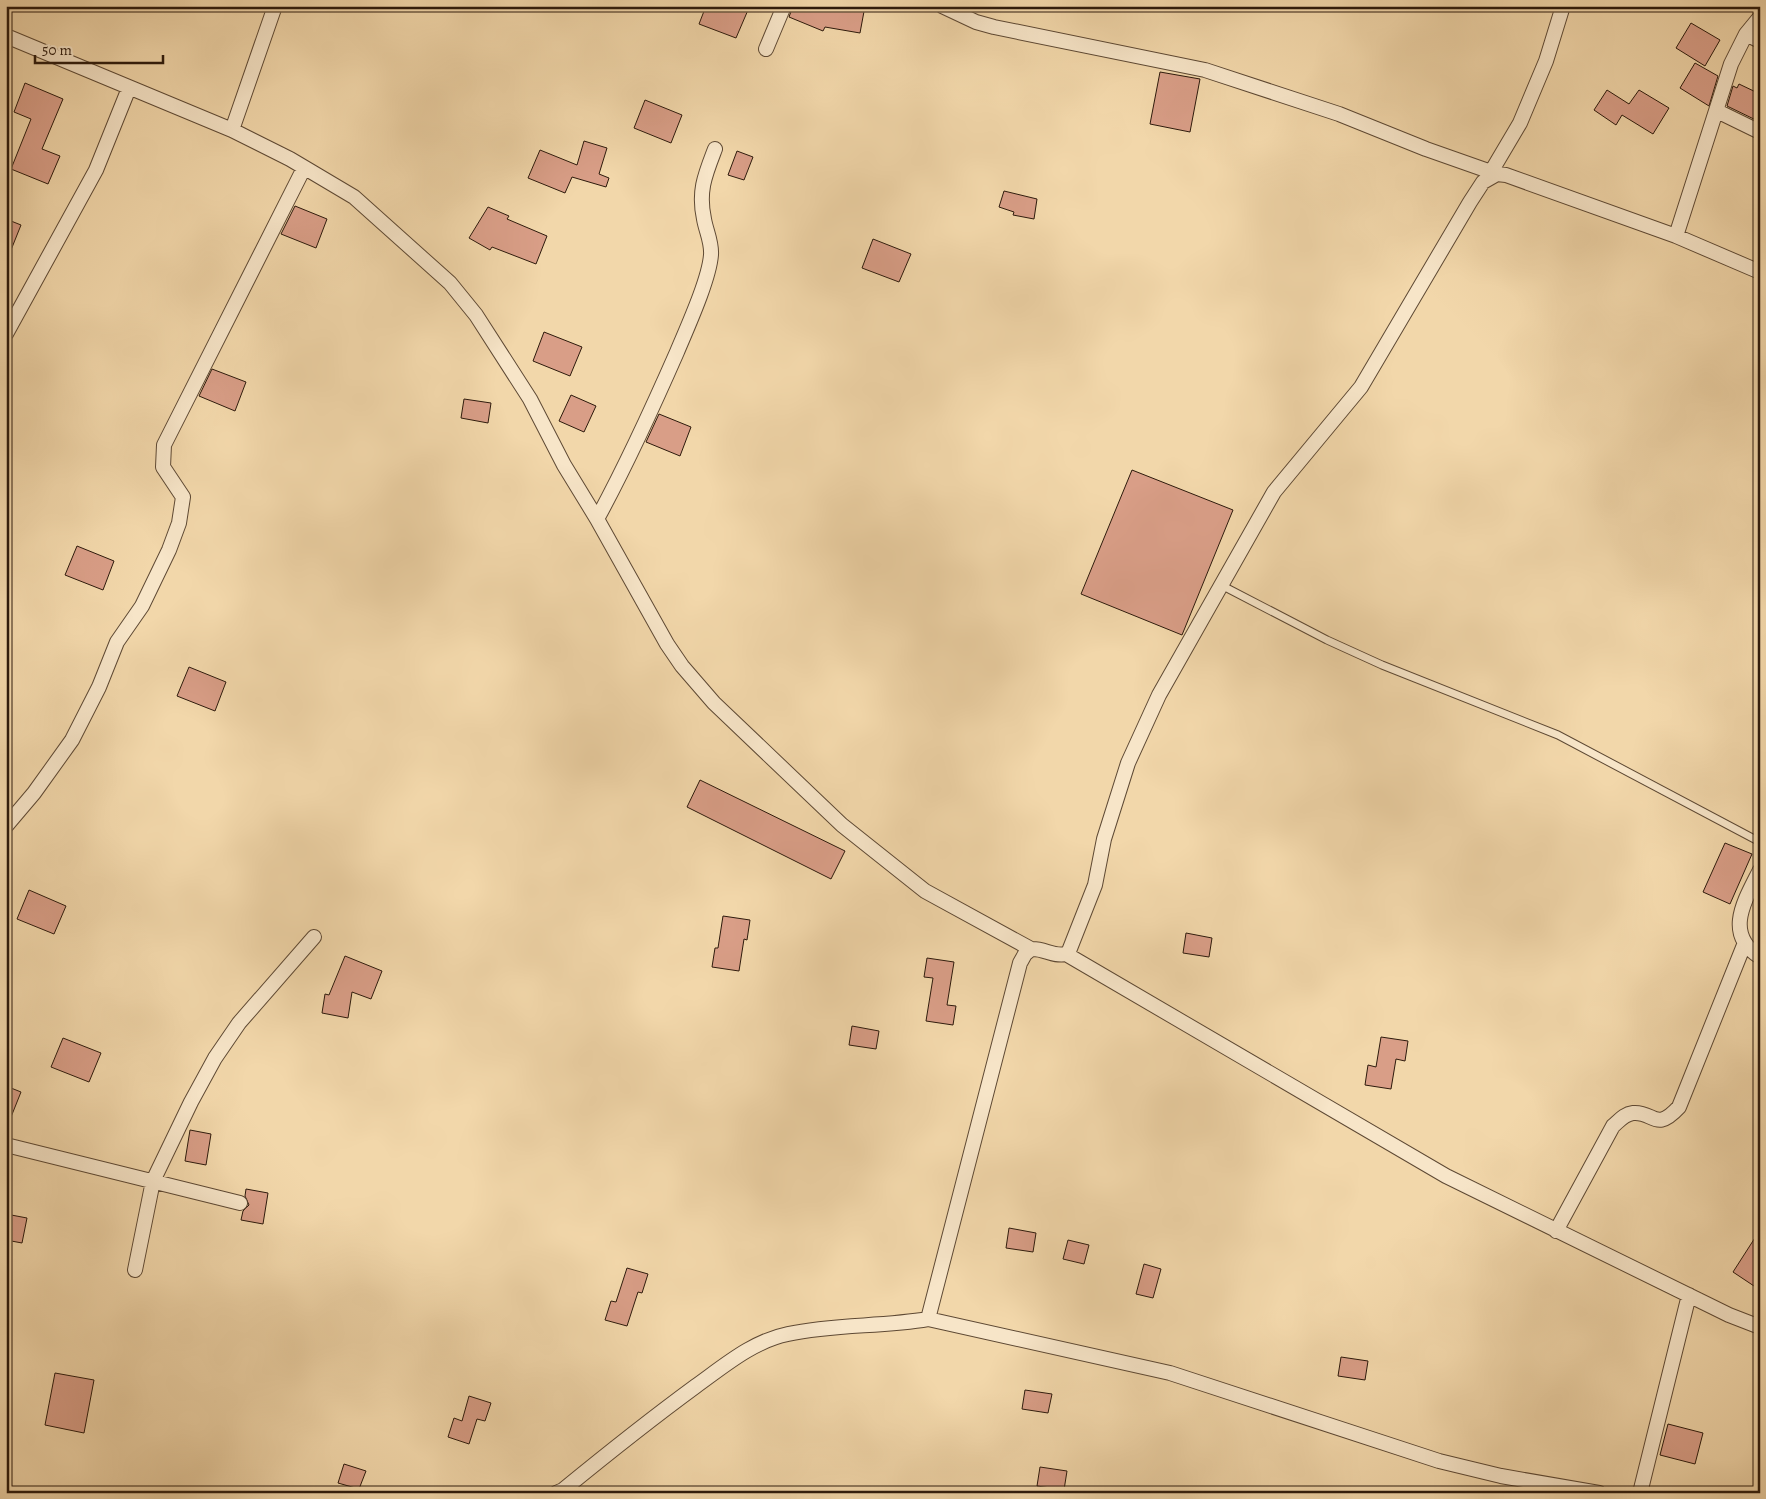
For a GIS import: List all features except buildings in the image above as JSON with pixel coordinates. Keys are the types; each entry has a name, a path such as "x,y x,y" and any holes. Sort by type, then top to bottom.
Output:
{"street":[{"path":"232,130 275,6"},
{"path":"766,49 784,6"},
{"path":"942,6 976,22 994,27 1205,70 1339,114 1426,149 1494,173 1506,175 1676,236 1760,272"},
{"path":"1066,954 1095,884 1104,839 1128,763 1159,695 1274,492 1361,387 1470,202 1483,182 1494,173 1520,123 1546,61 1563,6"},
{"path":"1676,236 1731,64 1746,34 1760,17"},
{"path":"1746,34 1760,42"},
{"path":"6,36 232,130 304,168 354,197 450,283 476,315 530,398 564,465 597,519 666,644 682,666 714,703 842,825 925,892 1031,949 1044,951 1054,956 1066,954 1446,1176 1689,1295 1760,1326"},
{"path":"6,334 96,170 130,88"},
{"path":"1717,111 1760,132"},
{"path":"597,519 629,460 690,322 707,272 711,256 710,238 704,220 702,181 715,149"},
{"path":"6,826 34,794 72,740 99,687 117,642 142,606 169,550 179,523 183,497 163,467 164,446 304,168"},
{"path":"1760,870 1742,911 1738,928 1744,945 1760,956"},
{"path":"135,1270 154,1181 214,1058 239,1023 314,937"},
{"path":"1556,1231 1613,1126 1624,1116 1634,1113 1661,1120 1670,1117 1679,1107 1744,945"},
{"path":"928,1319 1020,963 1025,954 1031,949"},
{"path":"6,1145 240,1203"},
{"path":"1640,1493 1689,1295"},
{"path":"556,1493 563,1490 647,1422 730,1361 761,1342 787,1334 857,1325 928,1319 1170,1373 1439,1461 1501,1476 1598,1493"}],"lane":[{"path":"1221,586 1327,640 1382,665 1558,735 1760,842"}]}
